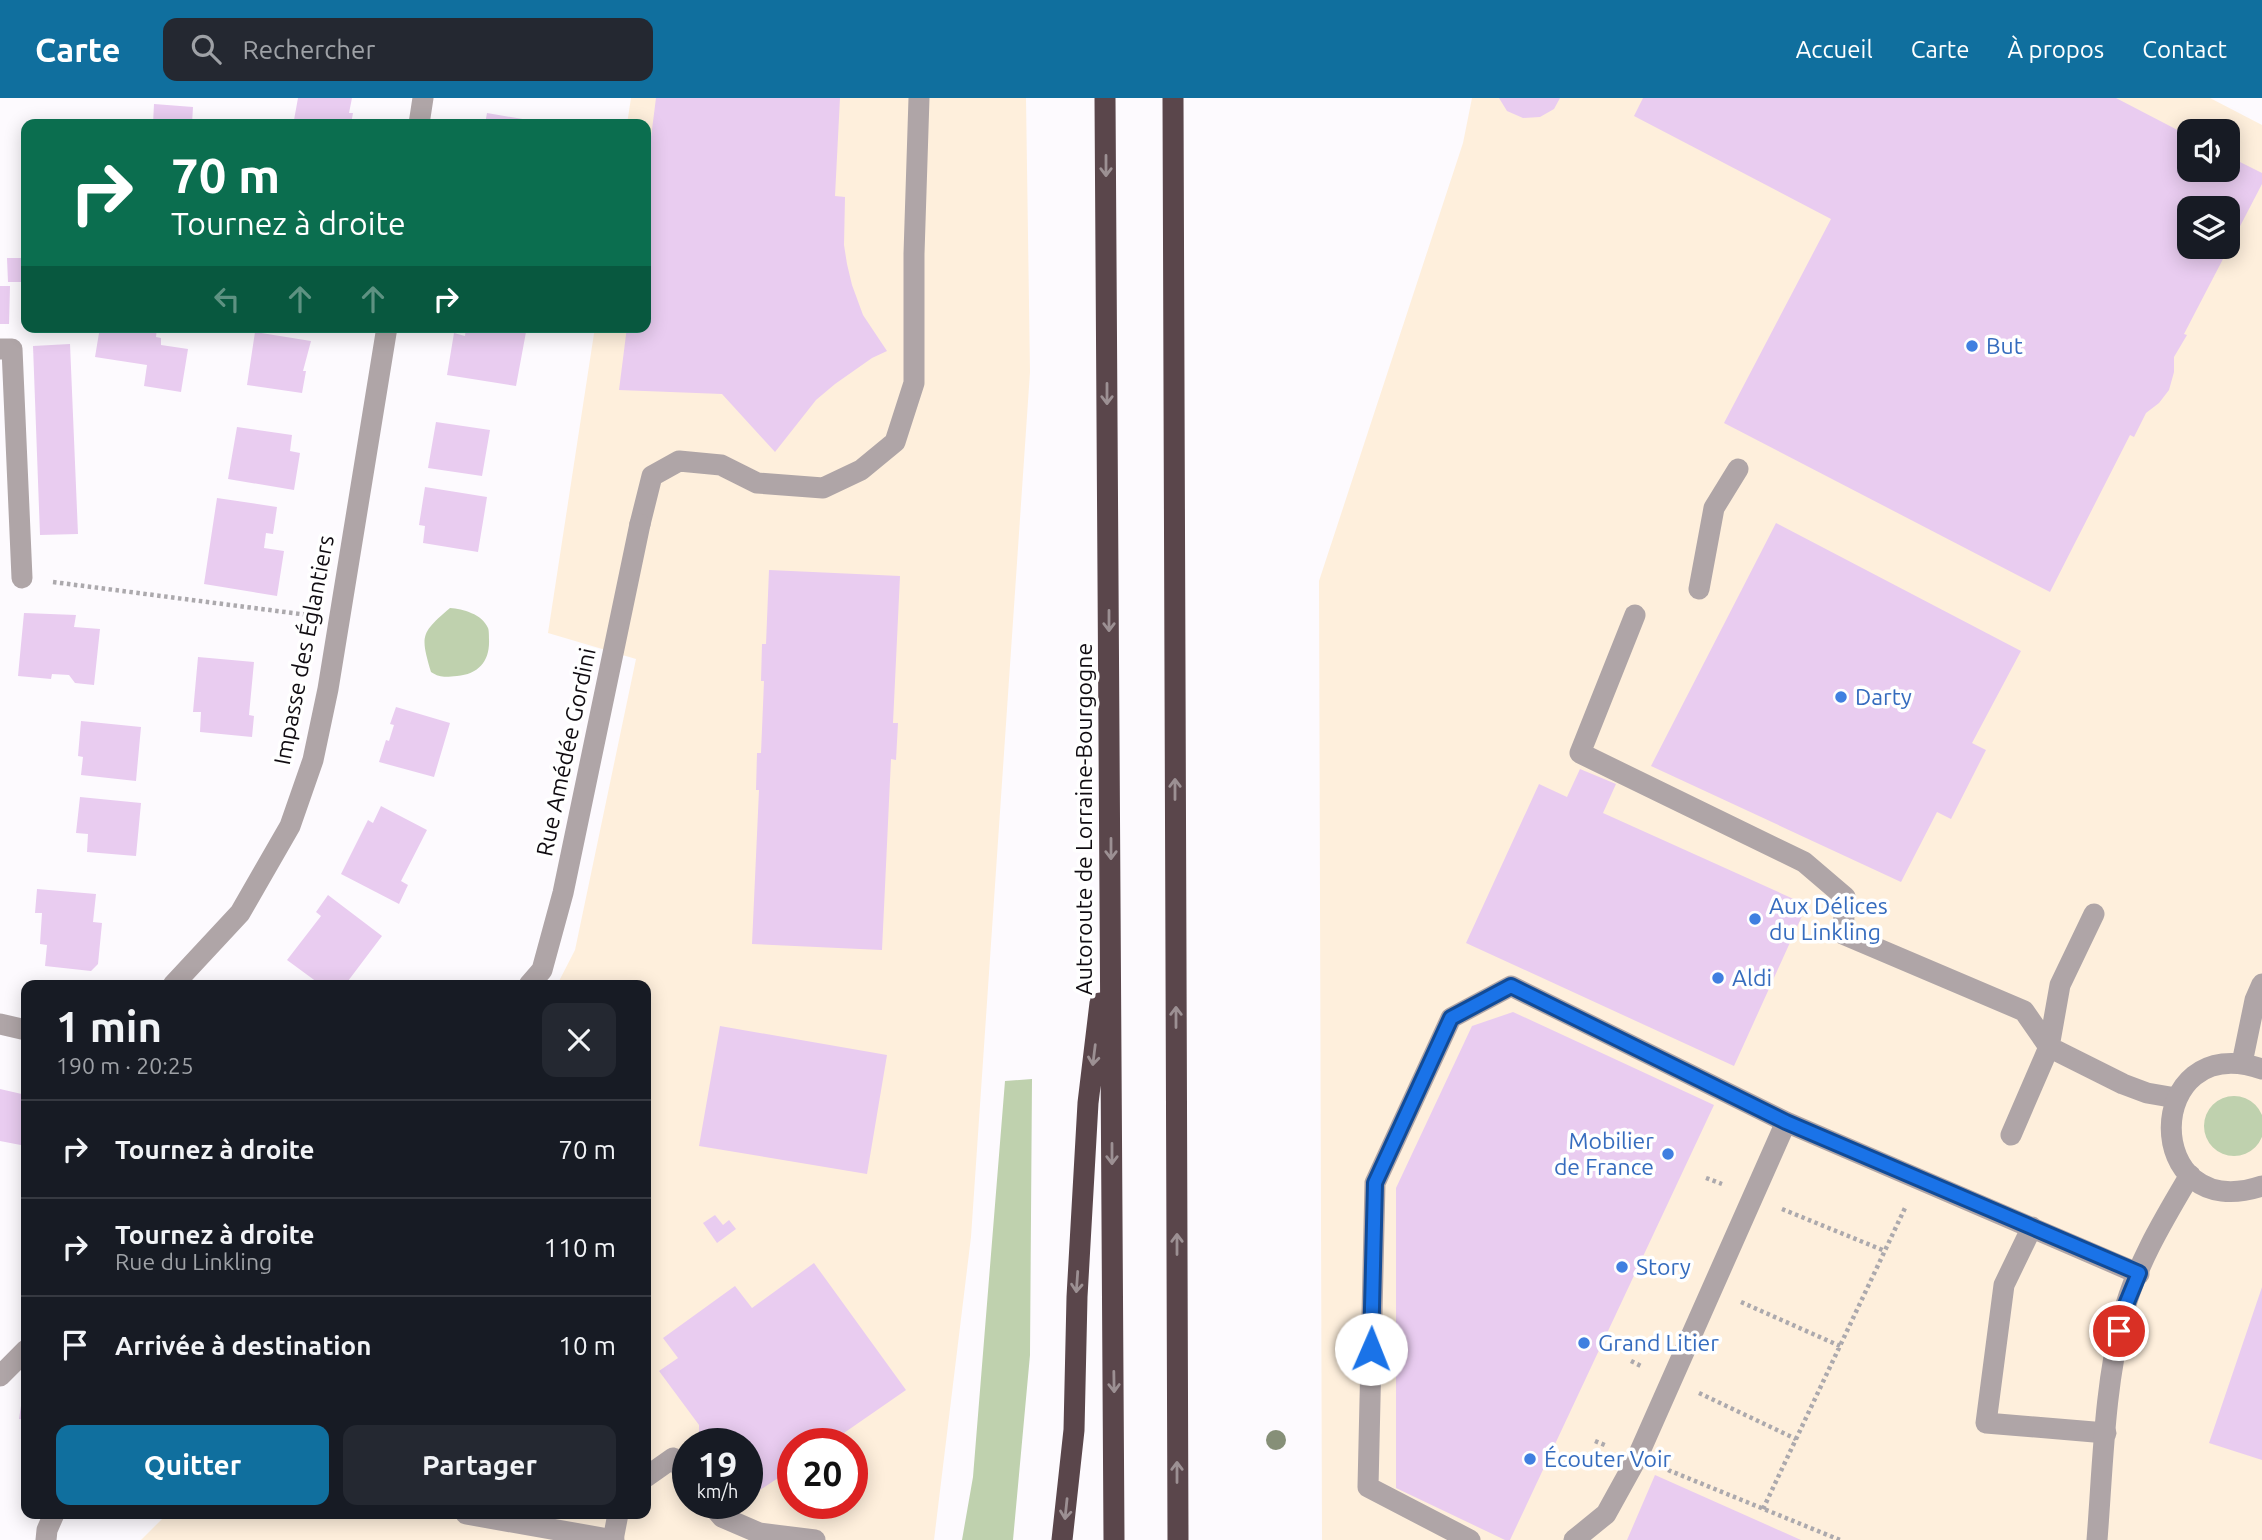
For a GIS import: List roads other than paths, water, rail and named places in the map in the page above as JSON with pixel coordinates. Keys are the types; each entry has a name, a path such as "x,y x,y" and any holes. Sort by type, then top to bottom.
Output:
{"highway":[{"name":"Autoroute de Lorraine-Bourgogne","path":"1105,98 1114,1540"},
{"path":"1173,98 1178,1540"},
{"path":"1062,1540 1074,1430 1077,1297 1088,1103 1111,915"}],"street":[{"path":"420,119 423,98"},
{"name":"Rue Amédée Gordini","path":"533,980 542,970 563,893 639,524 652,475 679,461 721,465 757,483 823,488 860,470 895,442 914,383 914,254 919,98"},
{"name":"Impasse des Églantiers","path":"178,980 240,913 290,826 313,760 386,333"},
{"path":"0,349 12,349 22,578"},
{"path":"1699,589 1714,508 1738,469"},
{"path":"1635,615 1580,753 1804,862 1845,897 1843,934 2024,1011 2049,1047 2123,1084 2147,1093 2176,1098"},
{"path":"2011,1135 2049,1047 2060,985 2094,914"},
{"path":"2262,984 2255,1000 2252,1066 2222,1064 2204,1070 2188,1082 2176,1098 2170,1117 2170,1138 2176,1158 2190,1175 2206,1186 2225,1192 2246,1192 2262,1186"},
{"path":"1470,1540 1368,1487 1375,1183 1451,1018 1511,986 1786,1122 2139,1273"},
{"path":"0,1024 21,1029"},
{"path":"1574,1540 1606,1514 1637,1458 1786,1122"},
{"path":"2097,1540 2109,1392 2123,1312 2154,1234 2190,1175"},
{"path":"2032,1227 2004,1285 1986,1423 2106,1433"},
{"path":"0,1376 21,1355"},
{"path":"651,1473 672,1459"},
{"path":"46,1540 52,1519"},
{"path":"494,1519 613,1540 617,1519"},
{"path":"727,1519 760,1533 815,1540"}],"place":[{"name":"But","path":"1972,346"},
{"name":"Darty","path":"1841,697"},
{"name":"Aux Délices du Linkling","path":"1755,919"},
{"name":"Aldi","path":"1718,978"},
{"name":"Mobilier de France","path":"1668,1154"},
{"name":"Story","path":"1622,1267"},
{"name":"Grand Litier","path":"1584,1343"},
{"name":"Écouter Voir","path":"1530,1459"}]}
